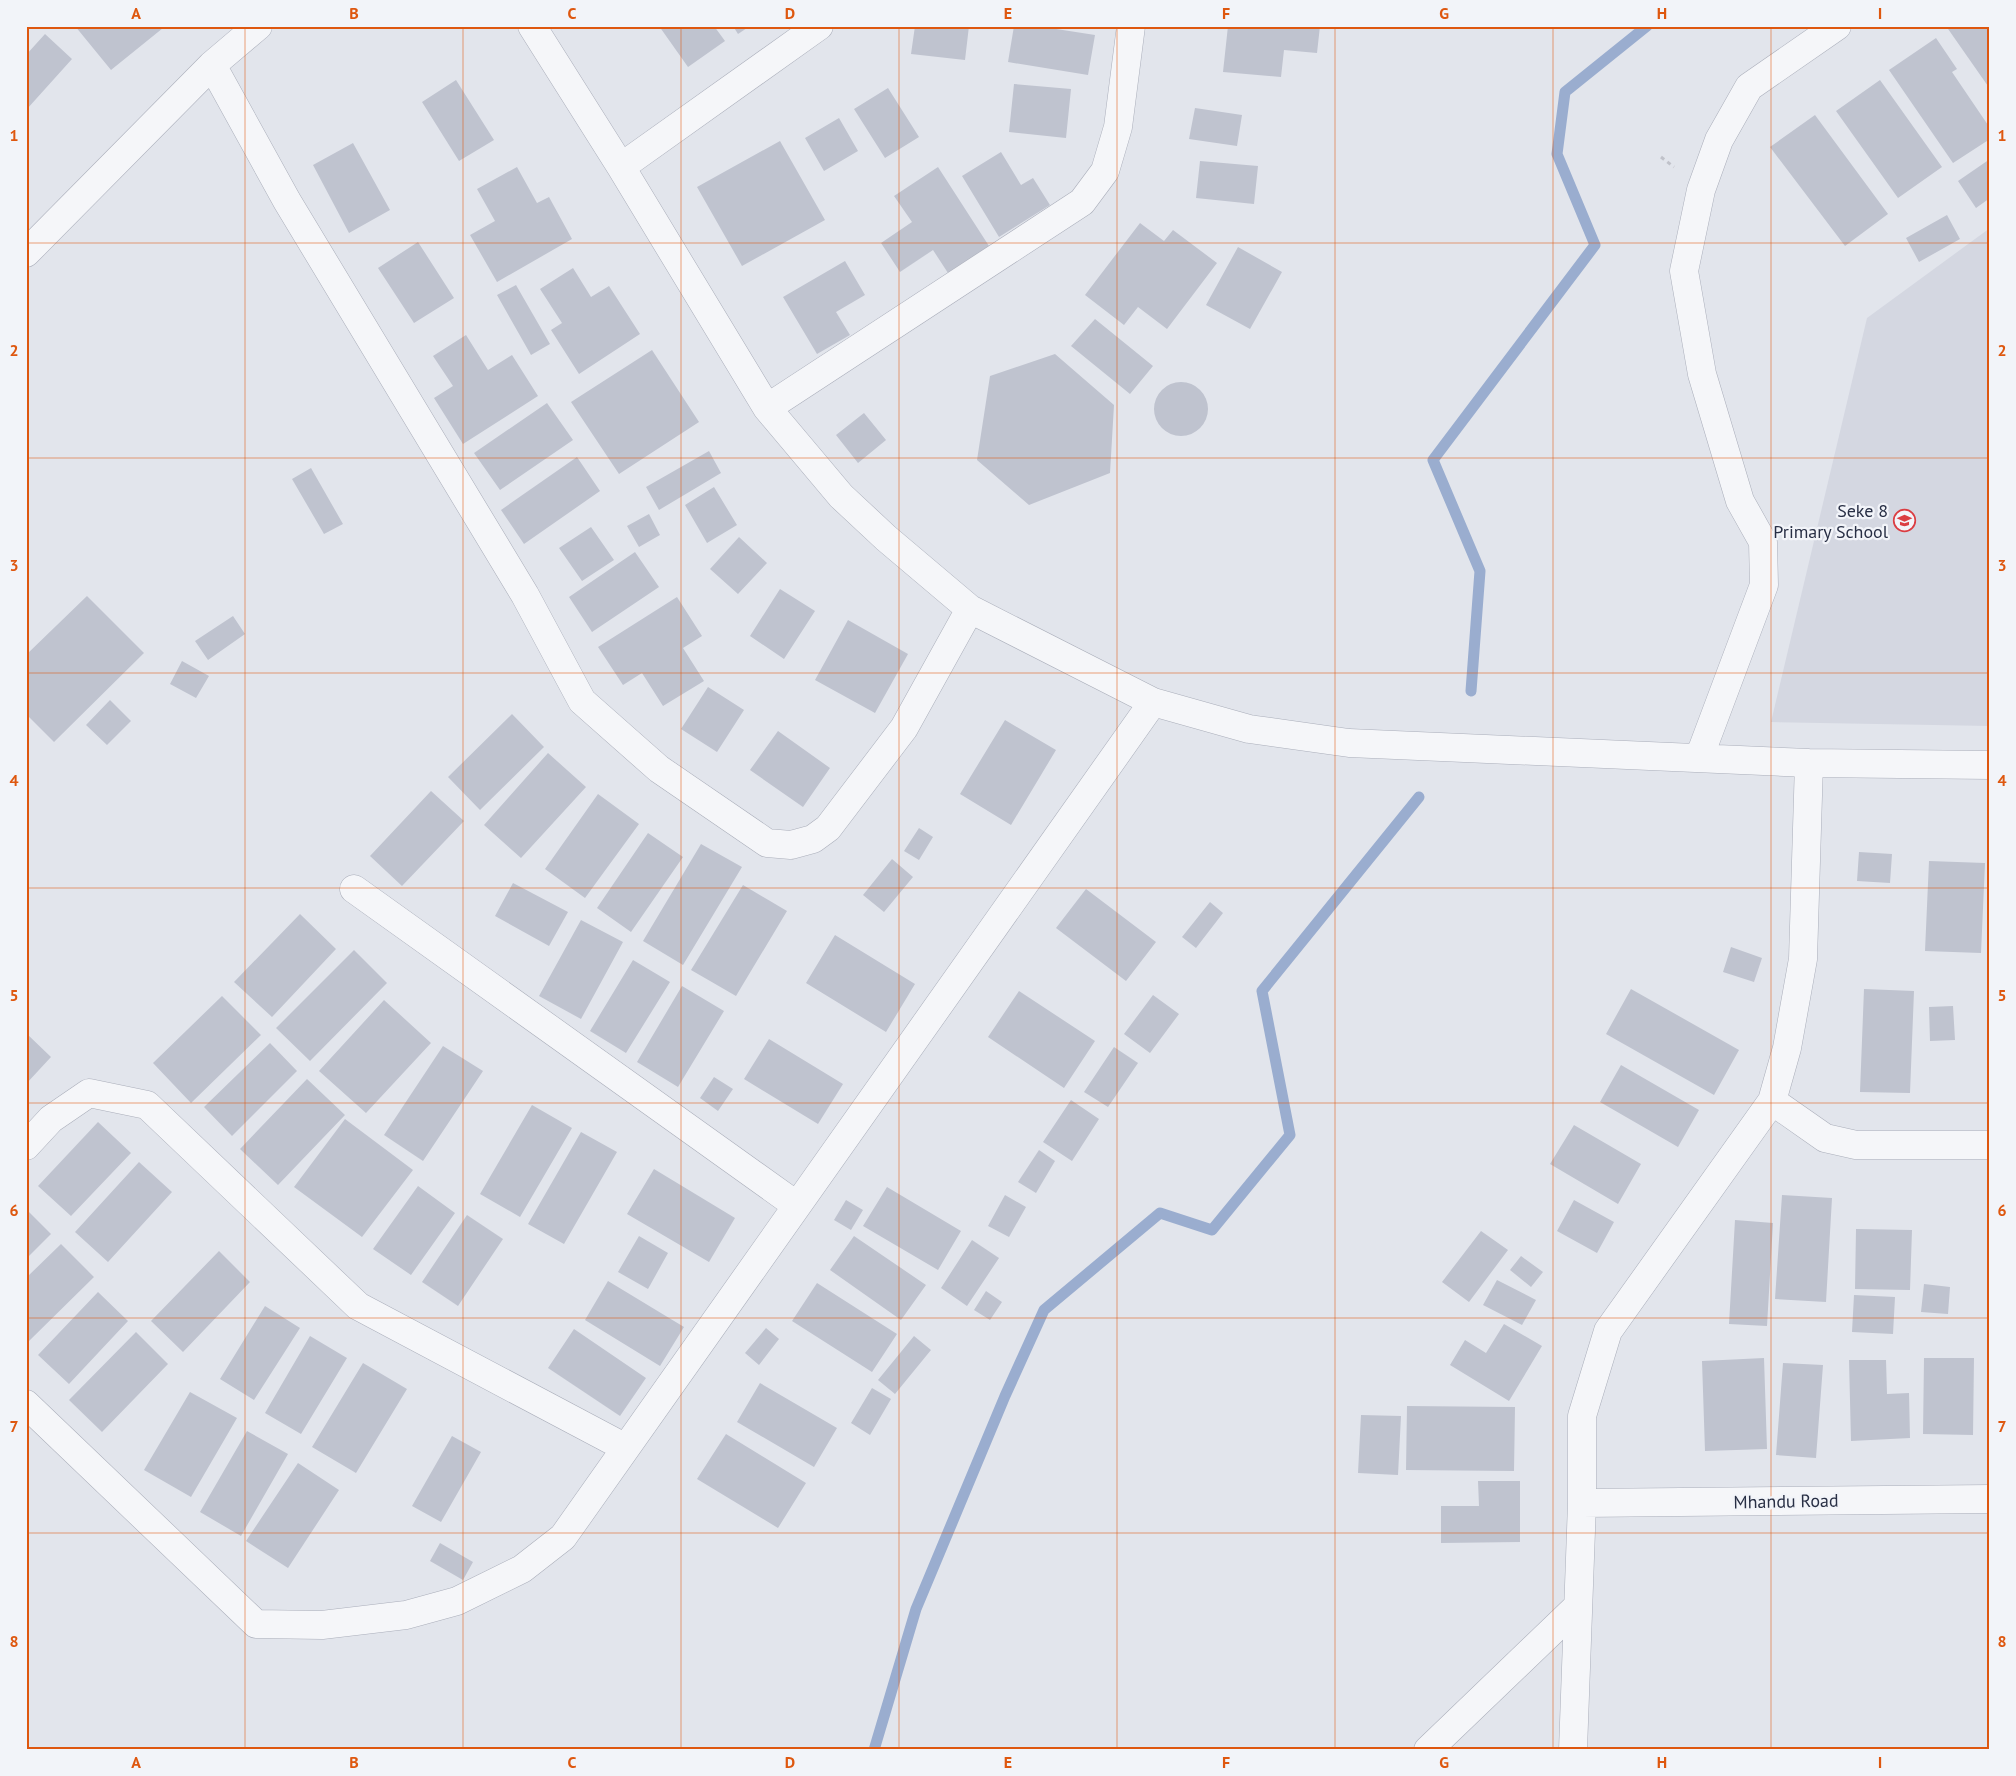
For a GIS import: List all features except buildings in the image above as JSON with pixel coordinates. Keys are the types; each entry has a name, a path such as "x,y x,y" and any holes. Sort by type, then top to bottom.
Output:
{"street":[{"path":"26,253 212,65 258,26"},
{"path":"532,26 621,167 768,408 841,496 886,538 970,609 1153,702 1249,729 1349,743 1809,764 1990,765"},
{"path":"621,167 819,26"},
{"path":"768,408 1082,202 1105,171 1118,127 1131,26"},
{"path":"1699,758 1764,585 1763,542 1740,501 1702,374 1684,271 1701,190 1719,140 1749,87 1837,26"},
{"path":"212,65 286,201 525,595 582,701 659,768 767,843 790,846 813,839 828,828 904,728 970,609"},
{"path":"26,1404 256,1624 322,1625 406,1615 458,1601 522,1569 563,1537 1153,702"},
{"path":"1573,1750 1582,1503 1582,1416 1608,1331 1772,1101 1788,1048 1803,959 1809,764"},
{"path":"354,889 796,1205"},
{"path":"26,1146 51,1120 89,1093 147,1105 358,1306 626,1448"},
{"path":"1772,1101 1825,1138 1856,1145 1990,1145"},
{"name":"Mhandu Road","path":"1582,1503 1990,1499"},
{"path":"1428,1750 1578,1606"}],"shaded area":[{"name":"Seke 8 Primary School","path":"1990,228 1990,726 1771,722 1867,318"}],"waterway":[{"path":"1471,691 1480,571 1433,460 1595,245 1557,154 1565,92 1647,26"},
{"path":"874,1750 916,1609 1005,1396 1044,1310 1160,1213 1212,1230 1290,1135 1262,991 1419,797"}],"place":[{"name":"Seke 8 Primary School","path":"1904,520"}]}
